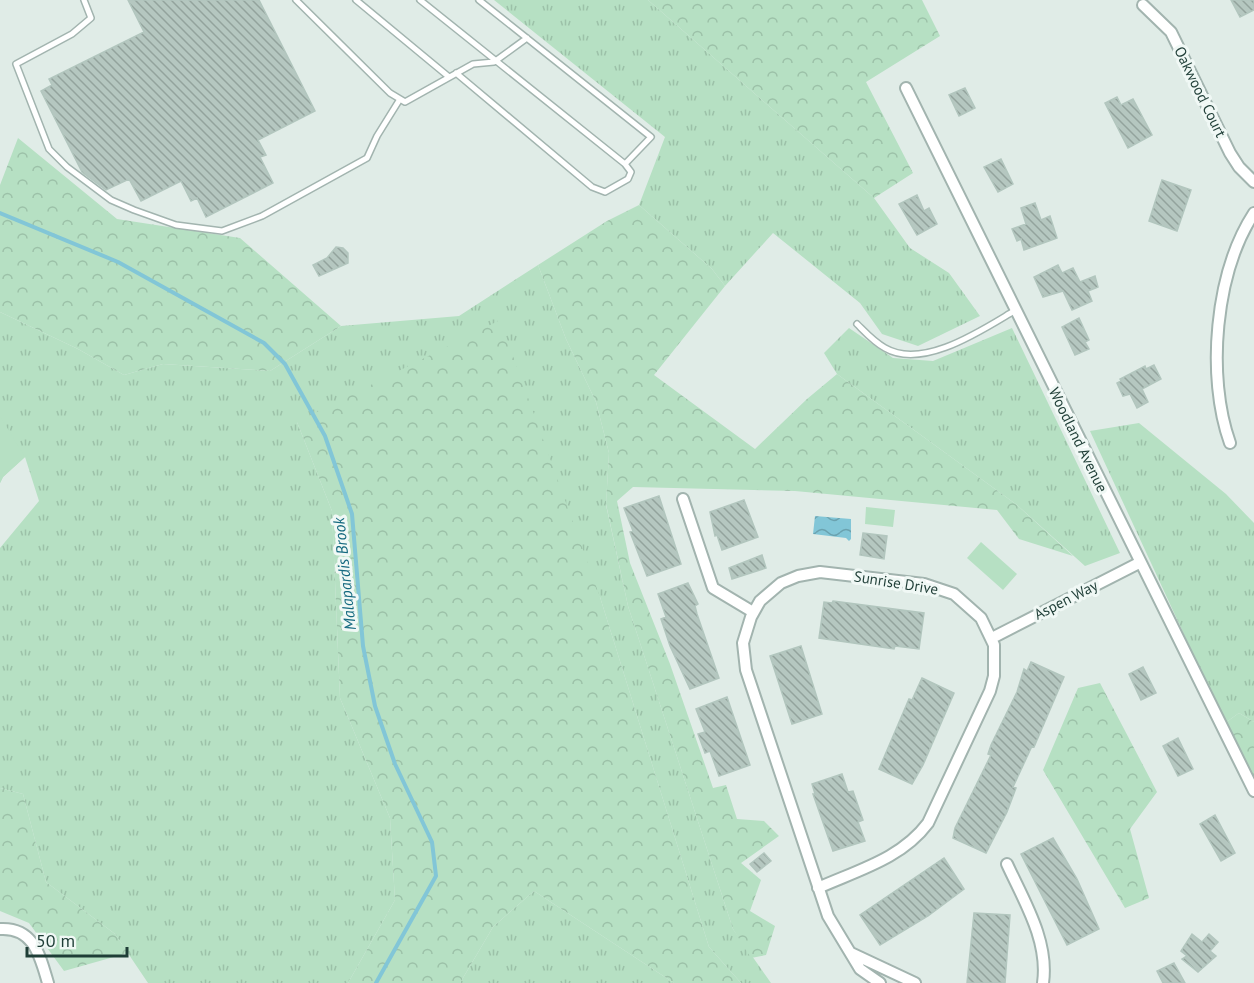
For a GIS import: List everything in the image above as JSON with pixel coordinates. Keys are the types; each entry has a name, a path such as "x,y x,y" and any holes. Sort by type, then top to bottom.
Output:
{"street":[{"name":"Oakwood Court","path":"1143,5 1171,32 1230,153 1239,167 1254,182"},
{"name":"Woodland Avenue","path":"906,88 1014,311 1254,791"},
{"path":"1230,443 1219,404 1221,301 1237,243 1254,213"},
{"path":"683,499 713,588 753,612"},
{"name":"Aspen Way","path":"992,638 1139,563"},
{"name":"Sunrise Drive","path":"818,888 903,850 928,823 990,691 995,663 992,638 972,608 939,588 820,572 798,576 781,583 760,601 753,612 743,643 746,670 818,888 828,916 860,969 880,983"},
{"path":"1007,864 1038,935 1044,974 1043,983"},
{"path":"0,929 15,930 33,942 48,983"},
{"path":"851,953 915,983"}],"lane":[{"path":"84,0 91,18 72,34 16,64 37,121 49,149 97,190 118,204 176,225 222,231 262,216 329,181 367,158 376,136 400,99"},
{"path":"296,0 390,93 405,102 473,64 494,62 527,38"},
{"path":"356,0 449,77"},
{"path":"420,0 459,28 494,62 625,164 631,172 628,179 605,192 592,187 456,73"},
{"path":"479,0 651,137 625,164"},
{"path":"856,324 886,349 917,354 932,352 967,337 1014,311"}],"green space":[{"path":"494,0 648,0 874,198 910,248 949,273 980,316 918,346 882,334 860,303 773,233 725,286 712,269 639,205 665,137"},
{"path":"648,0 922,0 940,36 866,82 913,173 874,198"},
{"path":"18,138 117,219 240,238 341,326 270,371 163,364 124,375 78,349 0,312 0,185"},
{"path":"639,205 712,269 725,286 654,375 755,449 837,374 1017,505 1073,556 1019,539 997,510 795,491 633,487 617,501 630,563 670,664 713,788 726,785 737,819 764,821 779,836 741,863 761,880 750,911 775,926 766,955 751,958 733,929 628,606 606,504 609,453 596,402 566,339 538,265 607,221"},
{"path":"538,265 566,339 596,402 609,453 606,505 628,606 733,929 771,983 741,983 709,947 600,597 297,422 332,511 340,698 390,818 395,900 348,983 148,983 115,934 46,882 23,794 0,788 0,548 39,501 25,457 3,477 0,483 0,312 78,349 124,375 163,364 270,371 341,326 459,316"},
{"path":"500,320 600,597 709,947 741,983 674,983 534,891 493,927 460,983 348,983 395,900 390,818 340,698 332,511 297,422"},
{"path":"849,328 893,358 933,361 1012,328 1120,553 1085,566 1017,505 837,374 824,353"},
{"path":"0,416 25,457 3,477 0,483"},
{"path":"1139,423 1226,494 1254,523 1254,722 1239,713 1225,723 1090,431"},
{"path":"866,507 895,510 893,527 865,524"},
{"path":"981,542 1017,574 1003,590 967,558"},
{"path":"1100,683 1157,792 1130,829 1149,898 1125,908 1043,770 1078,688"},
{"path":"1239,713 1254,722 1254,778 1225,723"},
{"path":"0,788 23,794 46,882 115,934 128,953 64,971 29,923 0,911"},
{"path":"534,891 674,983 460,983 493,927"}],"water":[{"path":"815,516 851,519 851,539 849,541 846,538 813,534"}],"building":[{"path":"128,0 259,0 315,111 258,140 266,155 260,157 273,183 206,217 197,198 191,201 181,181 141,201 129,179 106,190 82,172 41,91 52,85 49,79 144,32"},
{"path":"1231,0 1254,0 1254,10 1240,17"},
{"path":"965,88 975,108 959,116 949,95"},
{"path":"1117,97 1121,105 1133,99 1152,135 1128,148 1105,103"},
{"path":"1001,159 1013,184 998,192 984,167"},
{"path":"1162,180 1191,190 1177,231 1149,221"},
{"path":"917,195 924,211 929,208 937,224 917,235 899,204"},
{"path":"1035,203 1041,220 1050,216 1057,238 1024,250 1021,239 1017,241 1012,229 1026,224 1021,208"},
{"path":"336,247 343,248 348,253 348,263 319,276 313,265 327,258"},
{"path":"1058,265 1062,273 1073,268 1080,282 1095,276 1098,287 1088,291 1092,301 1072,310 1063,291 1043,297 1034,277"},
{"path":"1079,318 1089,340 1085,342 1089,349 1075,355 1062,327"},
{"path":"1154,365 1161,379 1142,389 1148,402 1137,408 1130,394 1123,396 1117,383 1121,381 1120,379 1145,366 1146,369"},
{"path":"659,496 681,564 647,576 630,532 633,531 624,508"},
{"path":"744,500 758,537 722,550 717,535 715,536 710,512"},
{"path":"863,533 887,536 884,559 860,555"},
{"path":"762,555 766,568 732,579 729,568"},
{"path":"688,583 698,604 695,606 697,614 719,678 690,689 670,646 661,619 666,617 658,594"},
{"path":"833,601 924,613 919,649 895,646 894,649 819,638 824,602 832,603"},
{"path":"801,646 822,714 792,724 770,656"},
{"path":"1031,662 1064,677 1034,747 1032,746 1013,787 1016,788 1007,812 986,853 953,838 955,828 991,755 988,754 991,745 1017,692 1024,669 1027,671"},
{"path":"1143,667 1156,693 1141,700 1129,674"},
{"path":"922,678 954,693 923,765 912,784 879,769 909,699 912,700"},
{"path":"727,697 750,765 719,776 710,751 705,753 698,734 705,732 696,709"},
{"path":"1178,738 1193,769 1178,776 1163,746"},
{"path":"842,774 848,792 853,791 863,820 858,822 865,841 833,851 813,794 815,794 812,784"},
{"path":"1215,815 1235,853 1221,861 1200,824"},
{"path":"1053,838 1077,879 1099,929 1067,945 1021,854"},
{"path":"764,853 771,861 757,872 750,864"},
{"path":"944,858 964,889 928,916 880,945 860,915"},
{"path":"974,913 1010,915 1005,983 967,983"},
{"path":"1192,934 1202,942 1209,934 1218,942 1210,951 1216,956 1198,972 1182,959 1187,956 1181,951"},
{"path":"1174,963 1185,983 1163,983 1157,971"}],"waterway":[{"name":"Malapardis Brook","path":"0,213 118,262 264,343 285,364 325,436 352,514 363,646 375,706 395,764 432,842 436,876 376,983"}]}
